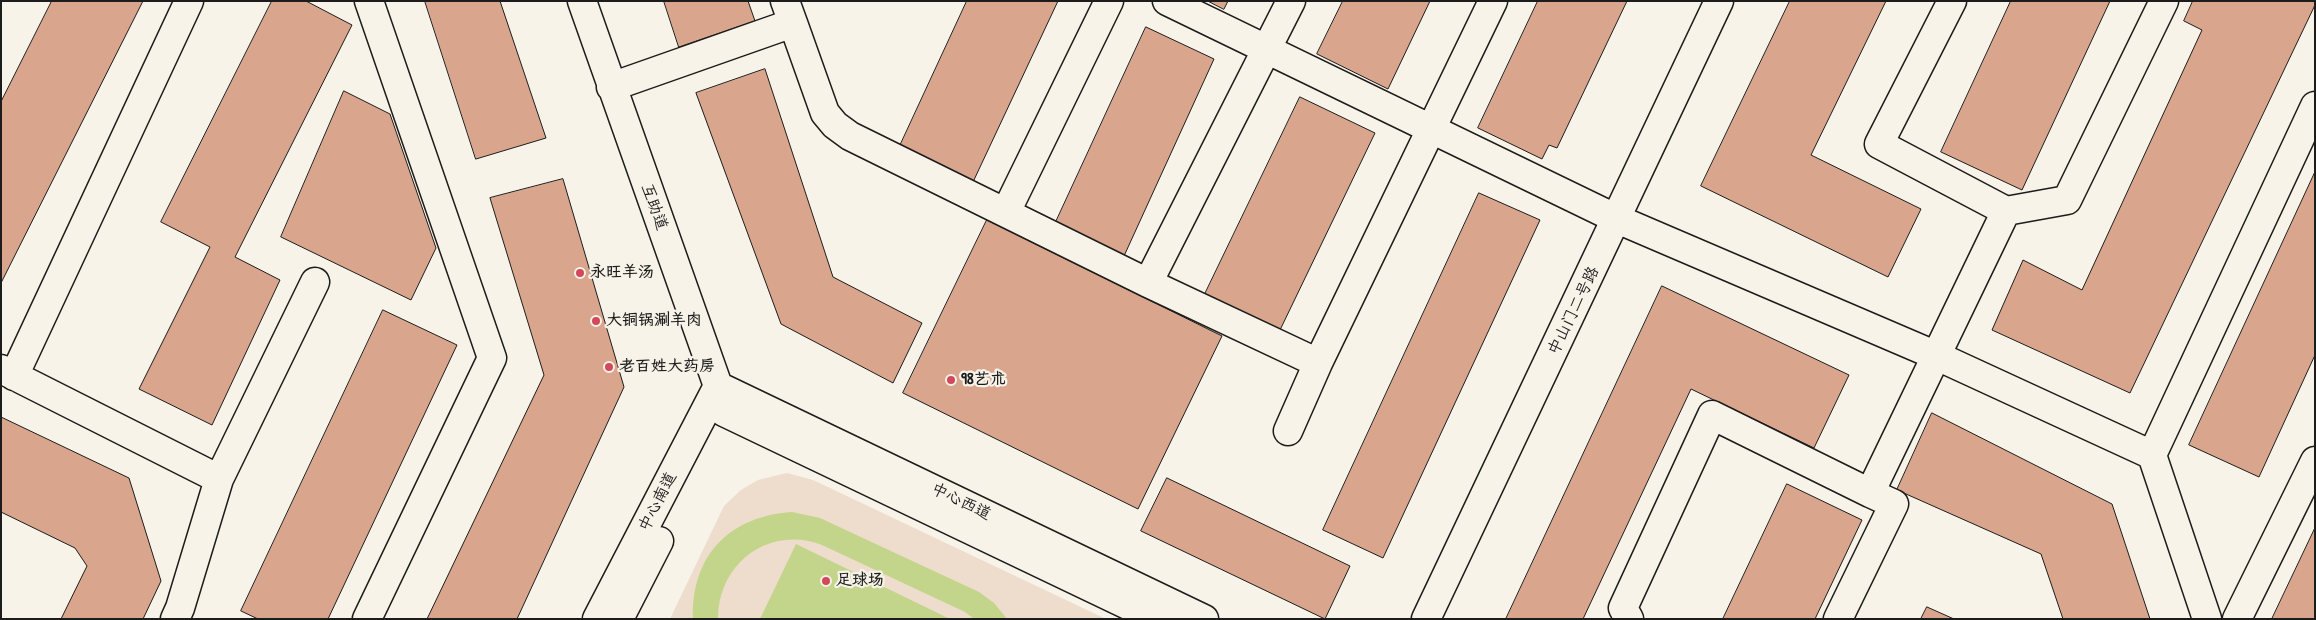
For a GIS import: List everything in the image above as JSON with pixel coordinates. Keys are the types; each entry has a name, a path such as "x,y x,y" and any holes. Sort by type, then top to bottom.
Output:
{"street":[{"path":"189,1 8,373 219,479"},
{"path":"367,619 492,358 369,1"},
{"name":"互助道","path":"582,1 718,386 724,412"},
{"path":"1006,212 1109,1"},
{"path":"1167,1 1610,215 1937,356 2152,455"},
{"path":"1148,283 1291,1"},
{"path":"1288,431 1318,363 1493,1"},
{"name":"中山门二号路","path":"1426,619 1610,215 1698,1"},
{"name":"中山门二号路","path":"1409,619 1719,1"},
{"path":"1952,1 1879,144 2006,211 2067,200 2164,1"},
{"path":"611,87 789,12 825,113 835,125 850,136 1148,283 1318,363"},
{"path":"2207,619 2152,455 2315,106"},
{"path":"1870,493 2006,211"},
{"path":"186,615 219,479 315,282"},
{"name":"中心西道","path":"718,386 1169,615"},
{"name":"中心南道","path":"597,619 718,386"},
{"name":"中心西道","path":"724,412 1169,615 1204,619"},
{"name":"中心南道","path":"620,619 724,412"},
{"path":"1629,619 1623,608 1712,415 1894,504 1838,619"},
{"path":"2237,619 2315,461"}],"shaded area":[{"path":"787,473 813,480 1106,619 670,619 724,506 741,490 758,480"}],"green space":[{"path":"792,512 820,518 979,592 994,603 1007,619 974,619 965,612 822,545 802,540 783,540 766,545 750,554 737,566 727,581 720,599 718,619 693,619 694,596 699,576 707,558 718,543 750,521 770,515"},
{"name":"足球场","path":"796,544 950,619 760,619"}],"building":[{"path":"52,1 143,1 1,283 1,102"},
{"path":"272,1 306,1 352,25 235,257 280,280 212,425 139,389 210,247 161,222"},
{"path":"425,1 500,1 546,138 476,159"},
{"path":"664,1 748,1 755,21 679,47"},
{"path":"967,1 1058,1 973,182 899,148"},
{"path":"1208,1 1228,1 1224,9"},
{"path":"1343,1 1430,1 1388,89 1317,54"},
{"path":"1538,1 1627,1 1557,148 1549,145 1542,159 1478,128"},
{"path":"1790,1 1886,1 1811,155 1921,209 1888,277 1701,186"},
{"path":"2011,1 2110,1 2022,190 1941,152"},
{"path":"2193,1 2315,1 2315,5 2130,393 1992,330 2023,260 2082,290 2202,30 2184,21"},
{"path":"1146,27 1214,59 1124,256 1055,224"},
{"path":"765,69 833,277 922,323 893,383 781,324 696,93"},
{"path":"344,91 390,114 436,248 411,300 281,237"},
{"path":"1300,97 1375,133 1280,330 1205,294"},
{"path":"2315,172 2315,355 2259,477 2189,445"},
{"path":"563,179 624,387 517,619 427,619 544,375 490,198"},
{"path":"1479,193 1540,220 1383,558 1323,530"},
{"path":"987,220 1222,336 1138,509 903,393"},
{"path":"1662,286 1849,375 1814,448 1691,389 1583,619 1506,619"},
{"path":"383,310 457,345 328,619 258,619 241,611"},
{"path":"1932,413 2112,504 2150,619 2063,619 2041,554 1897,490"},
{"path":"1,417 129,478 161,581 143,619 61,619 87,566 75,548 1,512"},
{"path":"1167,478 1350,566 1325,619 1141,531"},
{"path":"1787,484 1862,520 1815,619 1723,619"},
{"path":"2315,528 2315,619 2272,619"},
{"path":"1927,607 1954,619 1921,619"}],"place":[{"name":"永旺羊汤","path":"580,273"},
{"name":"大铜锅涮羊肉","path":"596,321"},
{"name":"老百姓大药房","path":"609,367"},
{"name":"98艺术","path":"951,380"},
{"name":"足球场","path":"826,581"}]}
